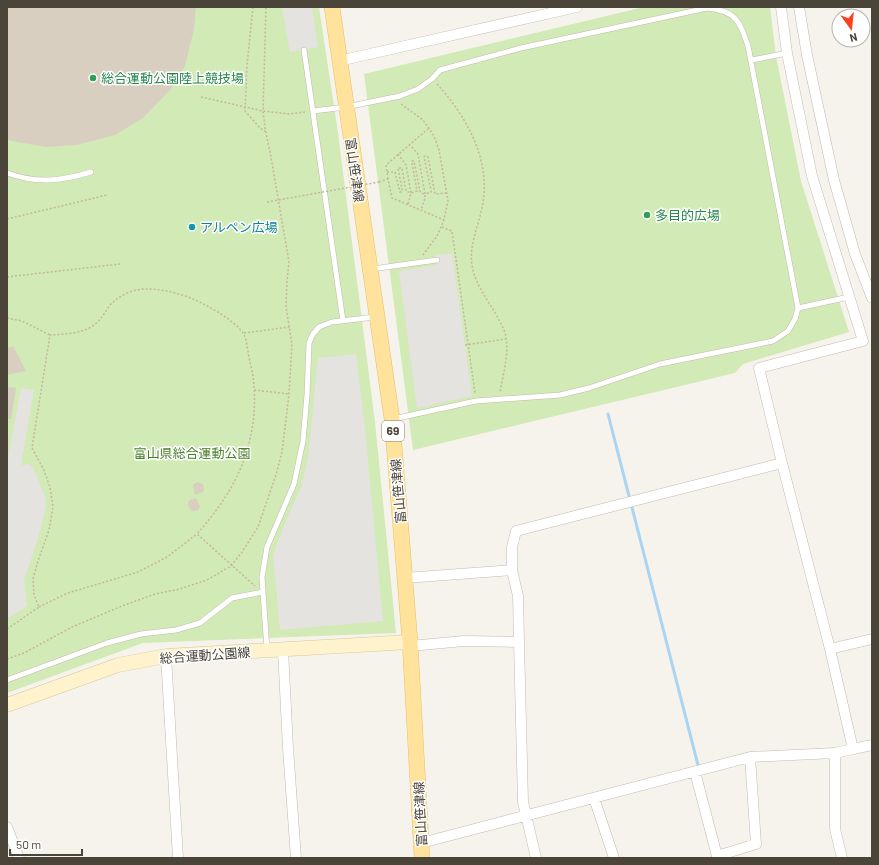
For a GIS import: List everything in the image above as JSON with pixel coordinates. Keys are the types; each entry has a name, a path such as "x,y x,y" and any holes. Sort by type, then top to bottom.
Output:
{"main road":[{"name":"富山笹津線","path":"332,7 392,419 410,644 422,858"},
{"name":"総合運動公園線","path":"7,705 118,665 166,656 410,644"}],"street":[{"path":"339,61 577,7"},
{"path":"781,7 787,53 812,176 863,341 759,368 830,649 853,749"},
{"path":"799,7 807,55 834,180 855,254 872,298"},
{"path":"536,858 525,816 523,802 518,596 512,570 512,547 516,531 782,463"},
{"path":"405,578 512,570"},
{"path":"830,649 872,639"},
{"path":"410,644 464,641 519,642"},
{"path":"283,650 296,858"},
{"path":"166,656 178,858"},
{"path":"421,843 750,758 835,753 872,745"},
{"path":"835,753 835,829 842,858"},
{"path":"698,771 719,856 756,844 750,758"},
{"path":"594,798 614,858"},
{"path":"7,827 19,858"}],"lane":[{"path":"313,111 346,107 400,96 418,89 432,79 440,70 521,48 707,8 720,10 731,14 742,26 752,60 798,308 788,331 773,341 660,364 589,388 560,395 476,401 392,419"},
{"path":"304,50 343,321"},
{"path":"752,60 787,53"},
{"path":"7,173 37,180 65,179 90,172"},
{"path":"370,269 437,260"},
{"path":"798,308 849,296"},
{"path":"267,651 262,577 267,547 294,484 303,441 309,343 313,334 319,327 332,322 377,316"},
{"path":"7,680 107,643 141,634 176,630 200,623 232,598 263,592"}],"path":[{"path":"253,7 246,65 245,111 260,128 266,132"},
{"path":"7,659 24,653 100,615 155,594 180,589 207,580 231,566 258,527 276,475 282,452 289,394 292,344 286,306 289,262 263,111 266,7"},
{"path":"432,79 451,100 466,123 475,140 482,164 484,187 482,207 470,255 473,272 478,285 504,330 506,339 507,344 499,399"},
{"path":"201,97 263,111 290,114 313,111"},
{"path":"392,98 423,120 434,136 439,150 447,193 448,201 442,227 417,263"},
{"path":"428,128 386,164 388,179 392,198 444,220"},
{"path":"410,144 418,154 425,194 421,210"},
{"path":"398,154 406,165 411,193 408,204"},
{"path":"387,172 395,172 400,192 402,192 398,168 402,168 406,191 411,193 417,191 412,163 412,161 414,161 420,191 422,194 431,192 424,157 426,156 428,157 435,194 447,193"},
{"path":"267,202 379,182 388,179"},
{"path":"7,219 107,195"},
{"path":"442,227 452,231 476,401"},
{"path":"7,277 120,264"},
{"path":"7,318 22,321 50,335 75,333 91,327 103,317 111,304 125,293 144,289 162,290 194,299 224,315 243,333 252,371 254,390 251,433 244,459 234,482 223,501 197,534 167,557 138,572 68,593 39,607 7,629"},
{"path":"243,333 290,327"},
{"path":"39,607 34,595 33,579 49,530 53,507 50,487 43,468 32,448 50,335"},
{"path":"465,345 506,339"},
{"path":"254,390 289,394"},
{"path":"197,534 255,586"}],"green space":[{"name":"富山県総合運動公園","path":"7,7 319,7 338,133 375,422 396,633 143,643 7,693"},
{"path":"644,7 770,7 776,56 801,181 849,332 743,364 735,373 413,450 364,74"}],"shaded area":[{"path":"282,7 312,7 318,47 290,52"},
{"path":"452,253 472,396 417,408 399,271 437,265 436,255"},
{"path":"356,354 365,429 383,621 280,630 273,555 287,518 300,490 308,459 318,358"},
{"path":"21,388 34,390 21,465 29,464 33,467 44,494 46,506 38,538 24,580 27,606 7,619 7,463"}],"building":[{"name":"総合運動公園陸上競技場","path":"7,7 196,7 194,29 185,66 171,89 143,118 115,135 77,145 46,147 7,139"},
{"path":"13,346 26,371 7,375 7,348"},
{"path":"7,387 16,388 11,419 7,419"},
{"path":"197,482 203,484 204,489 203,492 195,495 193,485"},
{"path":"196,498 200,507 198,510 192,511 188,506 188,503 190,500"}],"waterway":[{"path":"608,414 699,769"}],"place":[{"name":"総合運動公園陸上競技場","path":"93,78"},
{"name":"多目的広場","path":"647,215"},
{"name":"アルペン広場","path":"192,227"}]}
